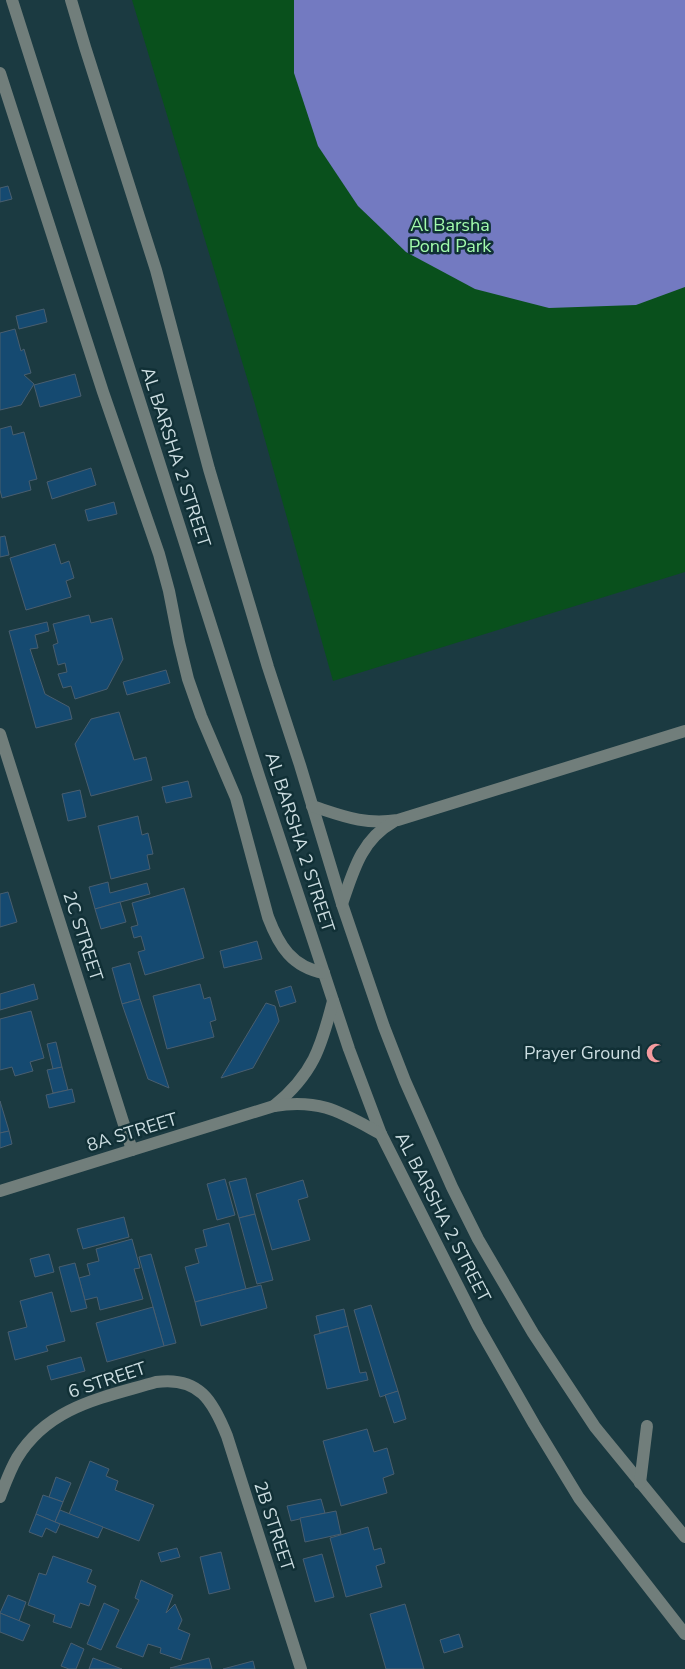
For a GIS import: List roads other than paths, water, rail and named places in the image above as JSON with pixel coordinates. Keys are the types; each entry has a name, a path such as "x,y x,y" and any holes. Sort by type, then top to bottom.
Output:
{"street":[{"name":"AL BARSHA 2 STREET","path":"12,0 259,776 333,1001 381,1134 478,1326 565,1475 579,1498 685,1634"},
{"name":"AL BARSHA 2 STREET","path":"71,0 84,47 156,270 235,560 342,904 384,1027 405,1081 478,1238 505,1286 567,1386 595,1427 685,1537"},
{"path":"0,73 103,392 159,554 188,679 200,716 236,798 268,917 281,945 291,957 306,968 324,974"},
{"path":"342,904 360,855 375,835 386,826 398,820 685,731"},
{"name":"2C STREET","path":"0,734 132,1150"},
{"path":"312,806 362,821 398,820"},
{"name":"8A STREET","path":"274,1106 298,1083 312,1063 322,1040 333,1001"},
{"name":"8A STREET","path":"0,1191 274,1106 300,1103 326,1107 338,1111 381,1134"},
{"name":"6 STREET","path":"0,1497 10,1472 27,1443 45,1426 80,1404 156,1382 167,1381 188,1384 206,1396"},
{"name":"2B STREET","path":"206,1396 222,1422 227,1436 301,1669"},
{"path":"640,1484 646,1426"}],"water":[{"path":"294,0 685,0 685,287 636,305 549,308 475,289 406,252 358,206 318,146 294,73"}],"place":[{"name":"Prayer Ground","path":"656,1053"}],"park label":[{"name":"Al Barsha Pond Park","path":"450,235"}]}
